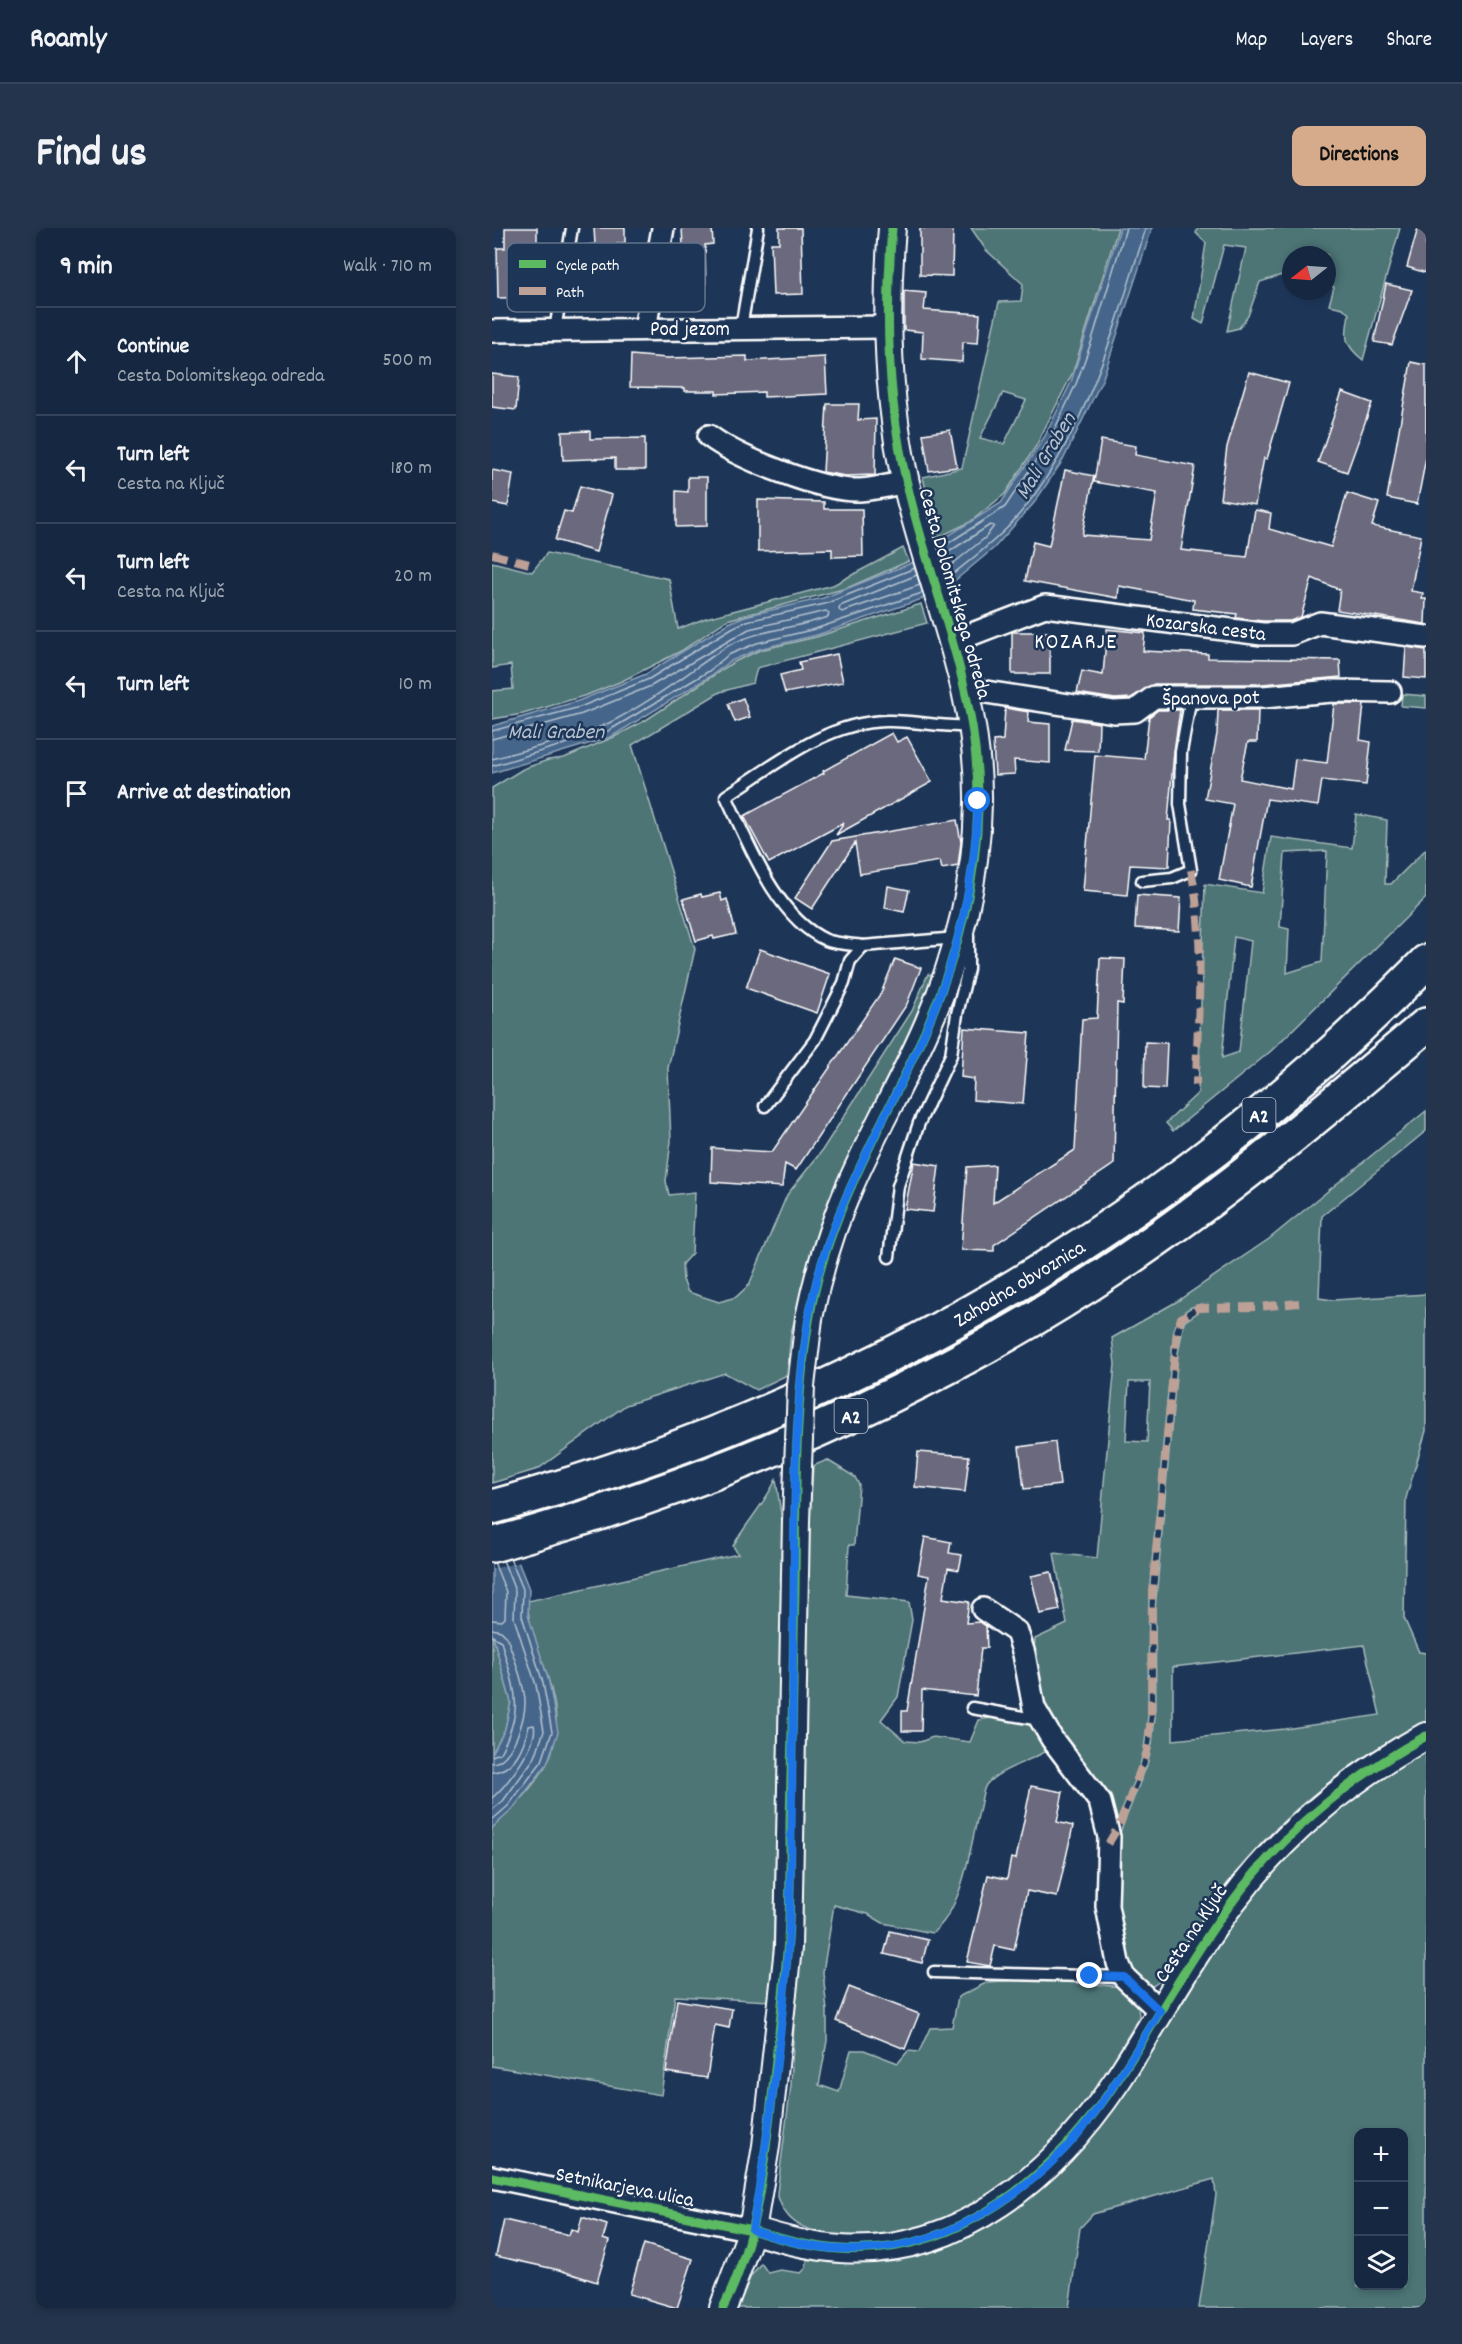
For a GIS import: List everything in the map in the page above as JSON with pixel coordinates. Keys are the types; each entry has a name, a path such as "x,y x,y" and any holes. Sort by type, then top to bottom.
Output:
{"highway":[{"name":"Zahodna obvoznica","path":"492,1507 546,1492 690,1444 796,1401 895,1354 1023,1282 1120,1220 1249,1124 1329,1056 1426,962"},
{"name":"Zahodna obvoznica","path":"492,1545 557,1527 697,1480 824,1428 919,1382 1031,1320 1120,1265 1206,1204 1289,1139 1426,1025"}],"street":[{"path":"660,243 663,228"},
{"name":"Cesta Dolomitskega odreda","path":"723,2308 752,2230 766,2146 788,1948 800,1397 809,1318 821,1265 836,1219 861,1160 930,1021 960,929 970,888 977,830 978,790 973,726 967,690 906,482 895,419 889,327 892,228"},
{"path":"645,329 648,312"},
{"name":"Pod jezom","path":"492,331 889,327"},
{"name":"Cesta Dolomitskega odreda","path":"710,436 724,448 824,486 859,490 906,482"},
{"name":"Kozarska cesta","path":"954,641 1045,606 1262,634 1292,634 1320,623 1426,637"},
{"name":"Španova pot","path":"967,690 1114,712 1135,711 1154,697 1263,697 1332,691 1390,692"},
{"name":"Cesta na Ključ","path":"983,1609 1017,1632 1024,1654 1034,1708 1040,1720 1091,1787 1104,1813 1109,1837 1107,1906 1118,1963 1124,1977 1160,2011"},
{"name":"Cesta na Ključ","path":"752,2230 812,2246 840,2249 883,2249 927,2239 975,2219 1012,2195 1046,2169 1082,2129 1116,2082 1232,1901 1297,1827 1378,1764 1426,1736"},
{"name":"Setnikarjeva ulica","path":"492,2177 752,2230"}],"lane":[{"path":"570,243 572,228"},
{"path":"741,328 758,228"},
{"path":"555,330 558,312"},
{"path":"1142,881 1172,878 1191,870 1180,804 1181,752 1191,697"},
{"path":"889,1257 898,1186 919,1123 951,1055 957,1014 968,969 969,938 960,929 862,946 826,940 796,920 757,862 726,796 804,747 837,730 886,720 951,728 973,726"},
{"path":"765,1106 815,1040 844,983 850,961 862,946"},
{"path":"972,1708 1040,1720"},
{"path":"934,1972 1124,1977"}],"green space":[{"path":"971,228 1118,228 1073,372 1036,446 1005,494 970,522 937,538 923,477 962,468 999,302 1021,301 1023,284 986,250","holes":["1003,393 1026,400 1004,444 980,438"]},
{"path":"1198,228 1400,228 1363,360 1347,340 1349,314 1343,308 1329,305 1330,300 1336,300 1336,246 1282,246 1282,275 1260,282 1248,316 1239,328 1227,331 1246,248 1224,245 1203,324 1194,319 1206,243 1196,233"},
{"path":"903,548 909,561 847,588 727,620 681,651 622,681 587,695 523,714 492,719 492,691 513,689 511,665 492,668 492,562 532,572 547,553 669,579 678,629 706,618 833,585"},
{"path":"921,604 927,623 757,668 753,683 720,692 632,745 695,949 668,1068 671,1141 666,1181 669,1195 695,1192 692,1253 682,1264 683,1280 688,1292 719,1302 736,1297 749,1285 787,1195 821,1152 912,1011 928,974 935,977 810,1263 791,1333 787,1375 756,1390 725,1373 626,1405 538,1469 492,1483 492,788 523,769 548,760 564,758 614,737 646,720 732,663 760,650 816,637"},
{"path":"1402,694 1426,696 1426,708 1401,706"},
{"path":"1356,814 1387,820 1385,884 1391,884 1426,849 1426,898 1271,1051 1173,1131 1166,1123 1198,1093 1205,884 1262,893 1271,837 1352,848","holes":["1327,851 1322,962 1287,973 1289,929 1280,927 1285,853","1234,937 1251,941 1239,1052 1222,1058"]},
{"path":"1426,1111 1426,1131 1322,1216 1319,1298 1333,1300 1426,1294 1426,1431 1406,1498 1404,1618 1419,1652 1426,1653 1426,1721 1351,1766 1284,1821 1229,1882 1166,1974 1151,1987 1143,1986 1132,1971 1122,1944 1116,1909 1117,1840 1147,1765 1152,1744 1156,1708 1155,1610 1178,1353 1184,1322 1201,1310 1201,1304 1184,1312 1174,1329 1149,1594 1148,1716 1144,1750 1137,1776 1115,1826 1072,1761 1048,1714 1039,1690 1035,1665 1035,1639 1067,1624 1054,1553 1097,1558 1115,1364 1112,1338 1176,1302 1269,1239","holes":["1129,1382 1150,1382 1147,1442 1126,1441","1364,1645 1380,1715 1285,1729 1173,1740 1173,1667"]},
{"path":"827,1460 855,1477 859,1485 854,1545 849,1545 846,1595 909,1602 912,1620 898,1697 881,1720 905,1741 920,1742 933,1737 970,1742 979,1720 999,1718 1013,1720 1032,1724 1050,1749 999,1774 986,1785 958,1894 943,1923 932,1933 883,1923 868,1914 834,1905 823,1972 827,2041 819,2085 839,2092 851,2050 864,2050 898,2063 908,2051 919,2052 930,2028 952,2027 958,1997 988,1982 1032,1979 1124,1987 1138,2005 1139,2016 1097,2086 1072,2119 1045,2149 1015,2176 982,2199 946,2218 906,2230 861,2236 843,2236 805,2228 785,2212 777,2193 791,2085 809,1526 813,1466"},
{"path":"776,1479 784,1536 772,2001 675,1996 661,2095 492,2066 492,1828 529,1790 542,1773 555,1737 556,1716 552,1692 530,1625 528,1601 738,1554 733,1546"},
{"path":"492,1633 511,1702 505,1729 492,1754"},
{"path":"1426,1750 1426,2308 1199,2308 1216,2195 1214,2179 1093,2214 1080,2228 1069,2308 737,2308 751,2276 761,2263 768,2273 780,2270 801,2273 806,2268 808,2256 860,2262 894,2259 929,2251 998,2221 1041,2189 1079,2151 1112,2108 1200,1968 1255,1892 1308,1832 1338,1806"}],"water":[{"name":"Mali Graben","path":"1120,228 1152,228 1103,378 1063,460 1034,503 994,548 952,583 925,598 817,635 759,649 731,661 611,737 492,773 492,726 578,701 646,674 729,623 745,616 823,598 914,562 938,542 1001,503 1045,436 1071,382"},
{"path":"492,1496 529,1589 528,1615 549,1682 558,1732 547,1764 512,1810 492,1828 492,1754 505,1729 511,1702 492,1633"}],"pier":[{"path":"492,1493 521,1562 492,1569"}],"building":[{"path":"505,228 537,228 537,243 507,243 507,298 498,298 497,248 505,248"},
{"path":"594,228 625,228 625,243 595,243"},
{"path":"682,228 712,228 713,244 683,243"},
{"path":"779,228 801,228 803,294 773,295 771,243 779,243"},
{"path":"920,228 953,228 952,276 920,275"},
{"path":"1418,228 1426,228 1426,273 1407,267"},
{"path":"705,245 706,297 705,297"},
{"path":"1386,284 1412,290 1392,345 1374,342"},
{"path":"904,291 926,293 924,310 980,314 978,343 963,342 962,362 922,359 923,332 904,330"},
{"path":"631,355 667,358 747,356 747,361 825,357 827,394 764,397 764,392 716,394 716,391 685,391 685,388 630,387"},
{"path":"1411,362 1426,365 1426,458 1417,504 1387,498"},
{"path":"1249,372 1289,383 1267,459 1264,458 1255,505 1220,499 1227,447"},
{"path":"492,374 519,377 516,410 492,407"},
{"path":"1342,392 1372,403 1347,472 1318,462"},
{"path":"827,404 859,404 858,420 876,419 875,475 846,476 823,472"},
{"path":"950,430 957,467 929,471 923,434"},
{"path":"590,431 590,439 645,438 645,470 615,470 615,458 563,460 562,432"},
{"path":"1101,440 1136,446 1135,455 1195,466 1181,550 1247,557 1255,510 1271,513 1269,529 1331,547 1347,493 1379,503 1372,526 1421,536 1411,591 1423,593 1422,599 1426,599 1425,624 1337,610 1340,590 1312,578 1301,617 1290,621 1236,618 1237,614 1193,609 1194,600 1119,586 1118,598 1025,581 1033,542 1049,546 1065,470 1094,476 1082,535 1149,540 1157,493 1094,482"},
{"path":"492,470 513,474 508,506 492,503"},
{"path":"688,477 707,477 707,526 676,527 676,491 688,492"},
{"path":"580,486 612,495 596,552 555,540 564,511 572,513"},
{"path":"758,500 824,502 824,509 862,509 863,556 832,557 832,549 758,551"},
{"path":"1107,629 1145,633 1143,651 1208,654 1208,658 1340,660 1341,677 1262,684 1154,684 1131,698 1115,699 1077,693 1082,671 1103,675"},
{"path":"1012,632 1050,632 1050,674 1012,674"},
{"path":"1406,647 1426,650 1426,679 1404,677"},
{"path":"837,654 843,682 785,693 780,675 801,670 799,662"},
{"path":"743,698 750,717 735,722 728,704"},
{"path":"1334,704 1364,704 1360,740 1371,742 1366,785 1322,780 1318,806 1267,799 1251,887 1219,880 1233,804 1205,799 1217,734 1218,710 1258,710 1257,742 1248,742 1240,779 1291,789 1295,759 1327,763"},
{"path":"1005,708 1029,712 1028,722 1050,724 1050,763 1014,760 1015,774 995,775 993,741 1003,740"},
{"path":"1158,710 1180,710 1168,820 1171,820 1169,867 1130,865 1127,895 1083,891 1095,755 1144,759 1149,717"},
{"path":"1072,719 1099,723 1098,751 1065,750"},
{"path":"892,733 897,742 907,737 932,782 836,835 844,823 769,863 744,816"},
{"path":"957,820 961,842 958,866 942,869 940,861 860,874 855,843 812,909 795,898 832,841"},
{"path":"888,886 909,890 904,912 885,908"},
{"path":"720,893 722,901 727,899 736,934 714,939 713,936 696,941 683,899 701,894 702,897"},
{"path":"1137,895 1181,898 1179,931 1135,928"},
{"path":"760,949 830,974 817,1013 746,988"},
{"path":"1100,958 1125,959 1123,1004 1117,1003 1114,1164 994,1245 994,1251 961,1250 967,1167 995,1165 993,1203 1075,1150 1082,1019 1097,1018"},
{"path":"895,959 921,968 907,1004 796,1170 785,1164 782,1187 711,1182 712,1148 772,1152 881,993"},
{"path":"964,1028 1029,1033 1023,1104 973,1100 974,1079 961,1077"},
{"path":"1145,1042 1167,1043 1165,1089 1144,1088"},
{"path":"914,1162 939,1166 933,1212 905,1209"},
{"path":"1055,1442 1060,1485 1024,1489 1019,1447"},
{"path":"918,1452 969,1456 965,1492 915,1487"},
{"path":"925,1537 951,1542 949,1553 962,1555 959,1570 948,1568 943,1598 969,1602 966,1623 980,1622 986,1626 987,1648 981,1648 976,1696 922,1690 921,1731 902,1731 902,1711 907,1711 929,1576 918,1574"},
{"path":"1051,1572 1060,1610 1040,1614 1031,1576"},
{"path":"1031,1786 1063,1792 1057,1822 1073,1826 1057,1897 1027,1891 1014,1950 995,1946 990,1966 967,1962 988,1875 1007,1879 1011,1858 1016,1859"},
{"path":"890,1931 928,1940 922,1963 884,1954"},
{"path":"849,1987 919,2014 905,2049 836,2021"},
{"path":"677,2000 732,2009 729,2028 715,2025 707,2078 666,2072"},
{"path":"582,2217 607,2225 603,2239 609,2241 597,2282 559,2270 496,2256 504,2220 569,2235 571,2229 578,2232"},
{"path":"644,2244 693,2259 677,2308 629,2294"}],"marked path":[{"path":"492,554 529,564"},
{"path":"1191,870 1196,896 1199,950 1196,1085"},
{"path":"1108,1844 1120,1824 1147,1752 1151,1718 1152,1592 1177,1331 1181,1318 1198,1308 1258,1307 1299,1303"}],"cycle path":[{"path":"723,2308 745,2252 760,2192 786,1967 790,1904 797,1454 801,1387 809,1321 817,1281 843,1205 912,1061 948,972 964,917 977,834 977,763 971,722 953,642 917,524 895,421 888,324 892,228"},
{"path":"492,2177 829,2248 883,2248 925,2239 963,2224 1000,2203 1033,2178 1092,2116 1117,2081 1216,1924 1252,1876 1274,1852 1320,1808 1371,1770 1426,1736"}],"district":[{"name":"KOZARJE","path":"1076,640"}],"route":[{"path":"978,801 970,888 958,938 943,984 930,1021 861,1160 839,1213 819,1273 809,1318 801,1386 797,1470 788,1948 766,2146 752,2230 786,2241 812,2246 840,2249 883,2249 927,2239 975,2219 1012,2195 1046,2169 1082,2129 1116,2082 1160,2011 1124,1977 1090,1976"}]}
